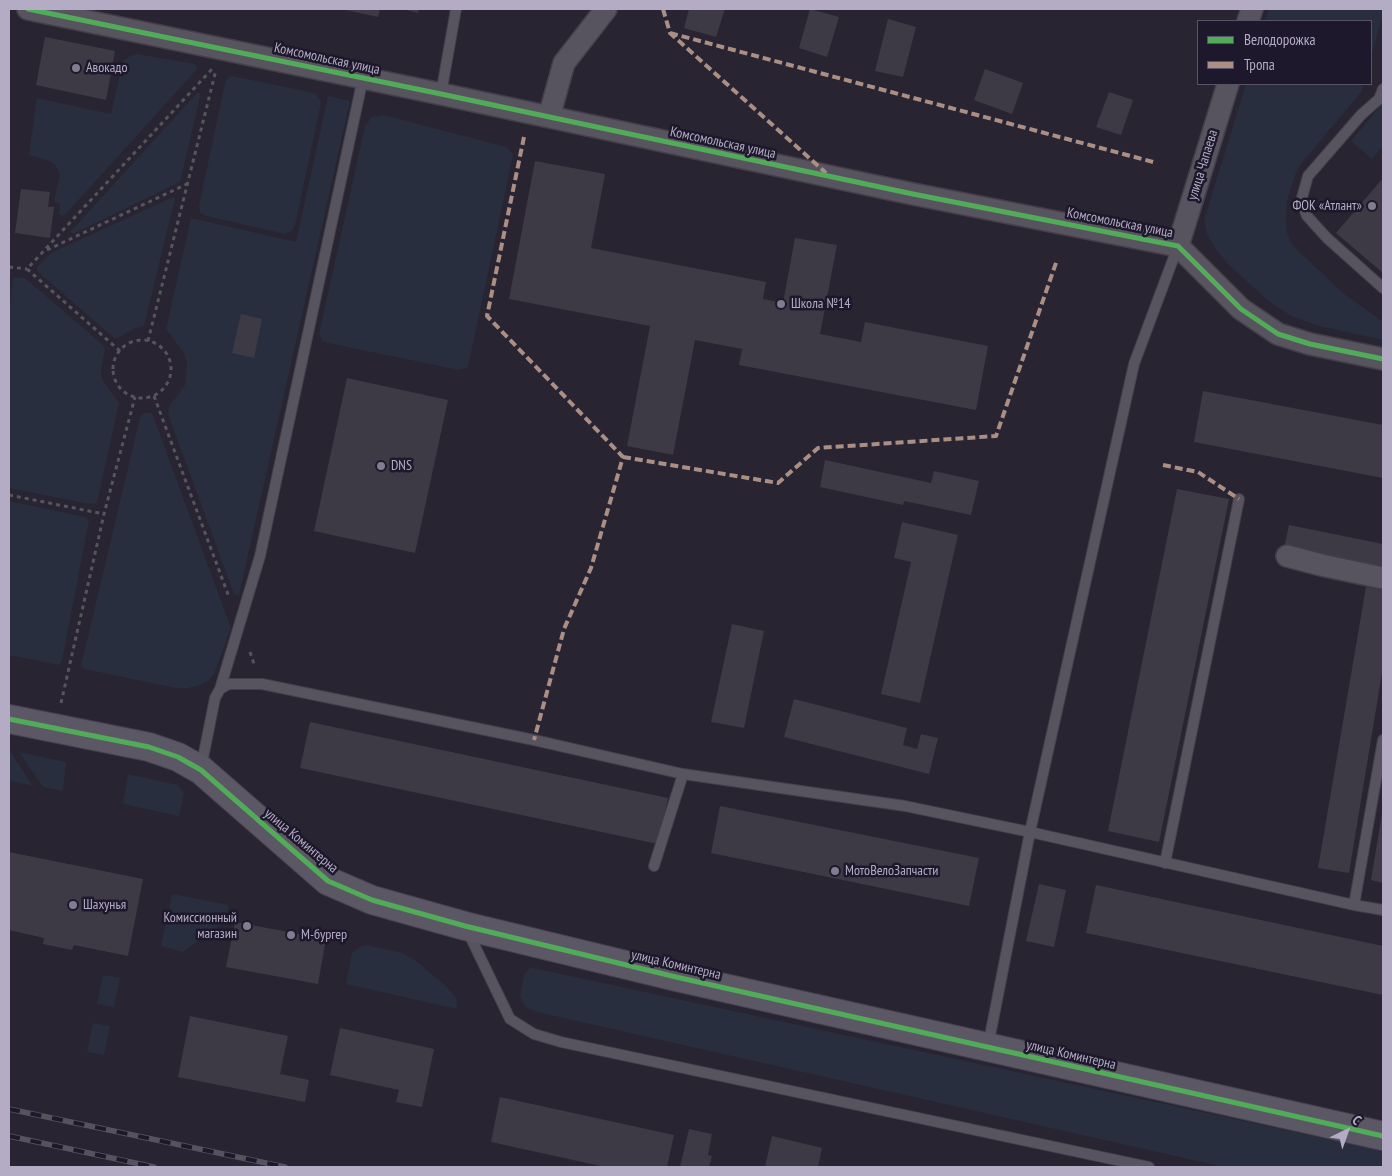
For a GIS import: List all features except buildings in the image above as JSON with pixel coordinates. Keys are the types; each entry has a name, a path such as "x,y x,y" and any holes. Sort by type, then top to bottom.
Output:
{"street":[{"name":"Комсомольская улица","path":"28,9 904,192 1178,246 1241,309 1278,334 1310,344 1383,359"},
{"path":"549,117 564,63 606,9"},
{"name":"улица Чапаева","path":"1178,246 1228,85"},
{"path":"1287,556 1383,578"},
{"name":"улица Коминтерна","path":"9,719 149,747 178,757 201,770 328,881 372,900 465,926 676,977 1383,1136"}],"lane":[{"path":"441,94 456,9"},
{"path":"201,770 215,698 220,689 264,537 363,78"},
{"path":"1383,89 1379,99 1361,115 1308,176 1301,201 1307,216 1327,238 1383,288"},
{"path":"987,1048 1030,832 1134,364 1178,246"},
{"path":"1165,863 1239,499"},
{"path":"220,689 229,684 262,684 534,740 684,774 904,806 1383,910"},
{"path":"1354,905 1383,740"},
{"path":"654,866 684,774"},
{"path":"465,926 510,1019 534,1034 561,1042 1148,1167"}],"path":[{"path":"27,269 217,64 148,341"},
{"path":"44,251 187,184"},
{"path":"9,267 27,269 120,351"},
{"path":"148,341 164,350 169,357 171,366 167,384 162,391 154,396 144,398 126,393 119,386 113,369 115,359 120,351 132,342 148,341"},
{"path":"154,396 262,684"},
{"path":"56,728 104,514 135,397"},
{"path":"9,495 104,514"}],"shaded area":[{"path":"1269,9 1383,9 1372,54 1372,20 1265,20"},
{"path":"137,54 195,64 198,68 64,216 59,214 60,204 54,201 60,174 56,166 50,161 29,155 37,98 111,114 123,61"},
{"path":"232,76 315,93 320,100 321,103 295,225 291,231 285,234 200,213 199,206 225,83"},
{"path":"1246,85 1363,85 1362,91 1300,165 1287,201 1287,233 1293,246 1343,293 1383,322 1383,340 1319,326 1291,316 1267,300 1227,263 1215,248 1207,234 1204,220"},
{"path":"197,93 201,93 180,182 73,234 70,232"},
{"path":"328,96 350,101 239,595 234,594 168,414 169,405 185,385 187,364 184,353 166,329 191,218 296,242"},
{"path":"1383,103 1383,146 1372,159 1351,141"},
{"path":"383,115 507,147 513,155 468,367 459,370 323,342 319,334 365,126 372,117"},
{"path":"171,198 175,198 144,326 114,338 37,271 37,267 51,253"},
{"path":"13,278 25,278 103,345 105,350 101,368 102,379 119,403 97,503 90,504 9,488 9,319"},
{"path":"144,413 152,413 231,628 214,674 209,680 198,686 188,688 176,688 84,669 81,666 140,417"},
{"path":"9,501 85,517 89,520 62,661 59,665 9,655"},
{"path":"9,749 32,785 32,786 9,780"},
{"path":"19,752 66,762 63,791 43,787"},
{"path":"128,774 178,785 184,793 179,816 123,804"},
{"path":"172,894 229,905 224,922 183,952 161,946"},
{"path":"366,945 403,953 416,961 445,985 456,998 457,1009 346,984 352,953"},
{"path":"530,968 1383,1151 1383,1167 1224,1167 537,1012 525,1007 520,996 524,975"},
{"path":"103,975 120,978 114,1007 97,1004"},
{"path":"93,1023 110,1026 104,1055 87,1052"}],"railway":[{"path":"9,1109 285,1167"},
{"path":"9,1136 154,1167"}],"marked path":[{"path":"663,9 670,33 826,173"},
{"path":"670,33 1157,163"},
{"path":"524,137 487,316 623,457 591,568 564,629 534,740"},
{"path":"623,457 778,483 818,448 996,436 1057,260"},
{"path":"1163,465 1198,472 1239,499"}],"cycle path":[{"path":"28,9 913,194 1178,246 1241,309 1278,334 1310,344 1383,359"},
{"path":"9,719 149,747 178,757 201,770 328,881 372,900 465,926 676,977 1383,1136"}],"place":[{"name":"Авокадо","path":"76,68"},
{"name":"ФОК «Атлант»","path":"1372,206"},
{"name":"Школа №14","path":"781,304"},
{"name":"DNS","path":"381,466"},
{"name":"МотоВелоЗапчасти","path":"835,871"},
{"name":"Шахунья","path":"73,905"},
{"name":"Комиссионный магазин","path":"247,926"},
{"name":"М-бургер","path":"291,935"}]}
